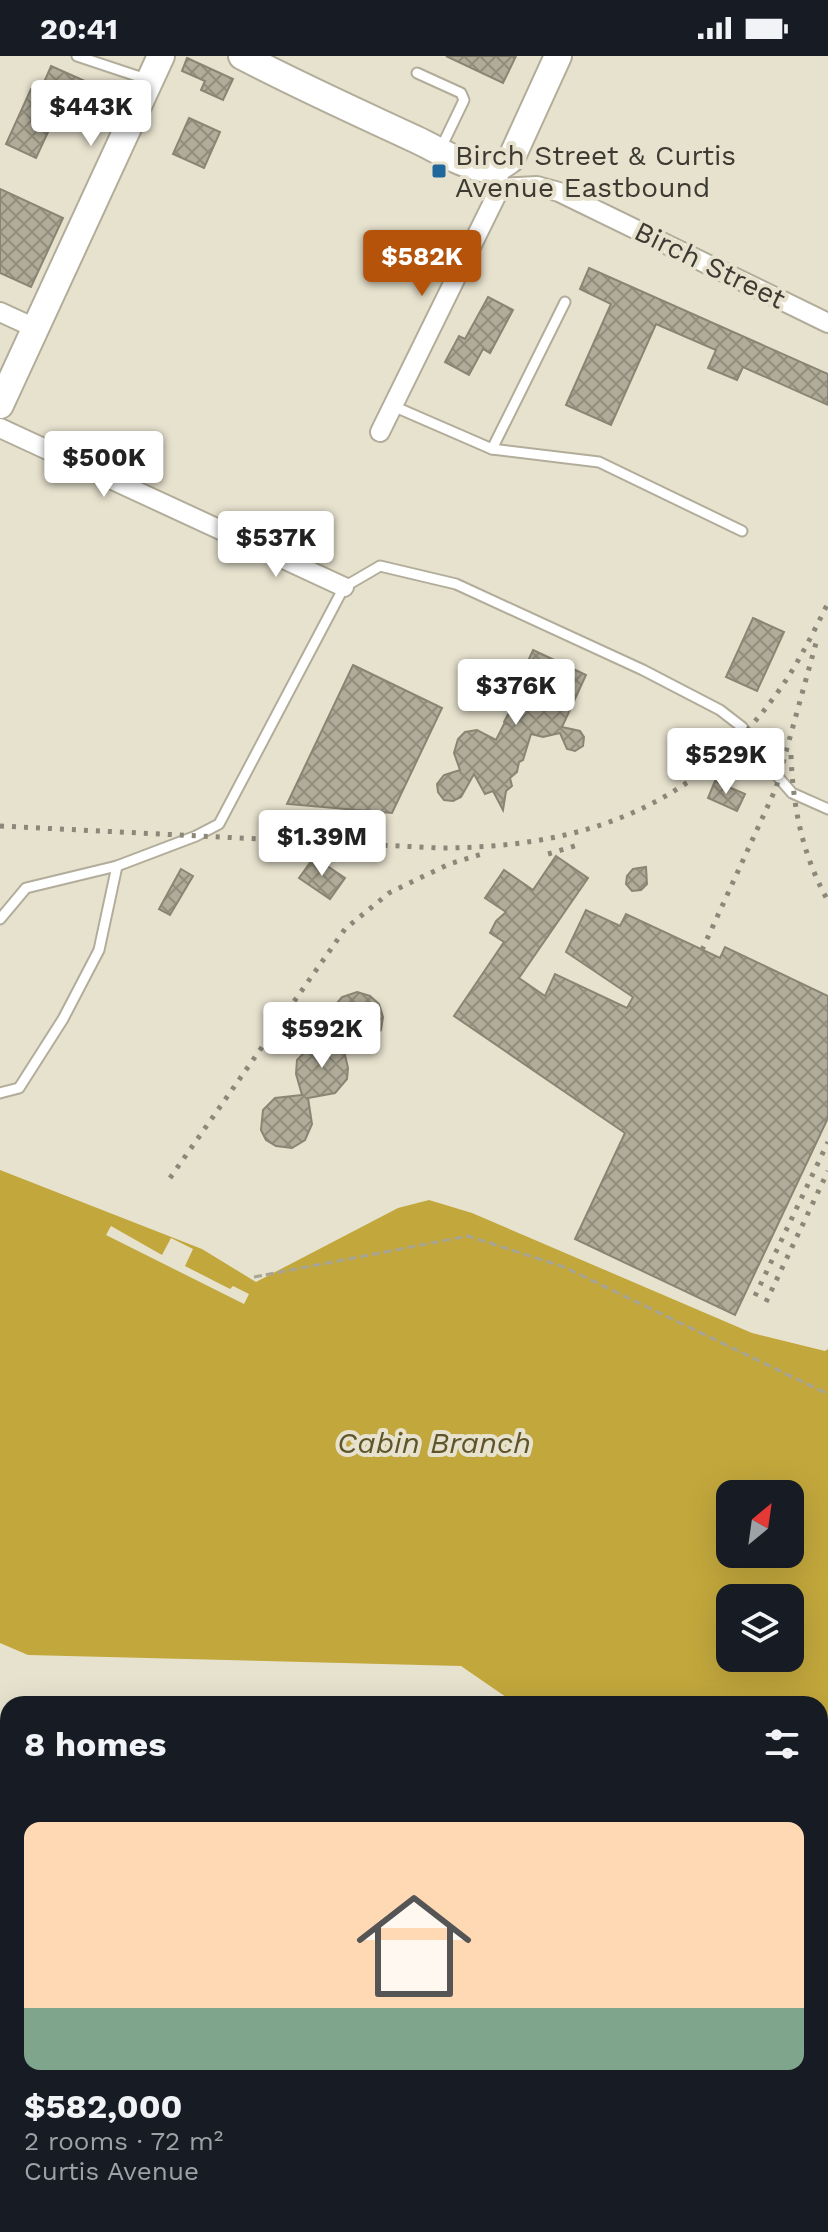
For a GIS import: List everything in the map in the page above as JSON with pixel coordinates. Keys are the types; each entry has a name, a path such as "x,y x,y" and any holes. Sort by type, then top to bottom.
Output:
{"main road":[{"path":"0,405 161,56"},
{"name":"Birch Street","path":"242,56 498,178"},
{"path":"498,178 516,150 558,56"}],"street":[{"name":"Birch Street","path":"498,178 559,192 828,323"},
{"path":"380,432 498,178"},
{"path":"0,312 35,328"},
{"path":"0,428 344,587"}],"lane":[{"path":"77,56 149,80"},
{"path":"417,73 461,93 464,100 440,150"},
{"path":"492,449 565,302"},
{"path":"393,406 492,449 599,462 742,531"},
{"path":"0,919 26,888 117,866 219,824 344,587 380,566 456,584 643,670 720,710 742,727 792,793 828,809"},
{"path":"0,1093 19,1088 63,1019 99,950 117,866"}],"path":[{"path":"254,1277 468,1236 564,1267 828,1394"}],"water":[{"name":"Cabin Branch","path":"0,1170 202,1249 256,1282 398,1208 429,1200 472,1213 752,1333 825,1351 828,1349 828,1696 504,1696 461,1666 28,1655 0,1643"}],"pier":[{"path":"111,1226 162,1255 171,1238 193,1249 185,1266 230,1289 233,1286 249,1294 244,1304 106,1235"}],"building":[{"path":"446,56 516,56 503,83"},
{"path":"187,58 233,79 223,100 201,90 205,81 182,71"},
{"path":"51,66 114,94 101,122 61,104 36,158 6,144 31,89 40,92"},
{"path":"189,118 220,132 204,168 173,154"},
{"path":"0,189 63,218 31,287 0,273"},
{"path":"589,268 828,374 828,405 743,367 737,380 708,368 716,350 656,324 611,425 566,405 611,304 580,289"},
{"path":"488,297 513,310 490,353 483,349 469,375 445,362 459,336 465,339"},
{"path":"753,618 784,632 757,691 726,677"},
{"path":"533,650 586,675 562,727 580,731 584,737 583,746 575,751 567,749 560,733 543,737 531,734 523,760 510,778 512,786 506,791 503,810 493,791 485,794 474,774 461,797 453,801 444,800 437,784 444,775 460,770 454,753 458,739 465,732 477,730 496,740 504,724 507,724 504,722 514,703 482,710 473,702 475,692 484,687 501,695 508,678 518,683"},
{"path":"353,665 442,708 392,813 287,804"},
{"path":"715,781 745,794 737,811 708,798"},
{"path":"556,856 588,878 519,978 545,996 555,974 627,1008 633,997 566,952 586,910 620,926 626,914 720,958 725,947 828,996 828,1118 735,1315 575,1239 625,1133 454,1016 504,942 490,933 496,921 506,912 485,898 504,870 533,890"},
{"path":"314,857 345,878 330,899 299,878"},
{"path":"646,867 647,884 641,890 632,891 626,884 627,876 633,869"},
{"path":"181,869 193,876 170,915 159,909"},
{"path":"357,992 370,996 379,1004 383,1017 381,1030 366,1044 343,1046 347,1079 335,1093 308,1098 312,1124 305,1140 292,1148 276,1146 266,1140 261,1130 263,1110 275,1098 302,1095 296,1074 297,1060 311,1046 335,1044 330,1023 332,1009 342,997"}],"railway":[{"path":"0,826 439,848 540,840 587,829 631,814 672,792 711,764 747,730 780,689 828,603"},
{"path":"702,950 776,788 816,643"},
{"path":"791,755 800,830 828,901"},
{"path":"548,854 581,844"},
{"path":"170,1178 345,929 389,893 449,864 482,854"},
{"path":"755,1296 828,1142"},
{"path":"766,1302 828,1171"}],"place":[{"name":"Birch Street & Curtis Avenue Eastbound","path":"439,171"}]}
